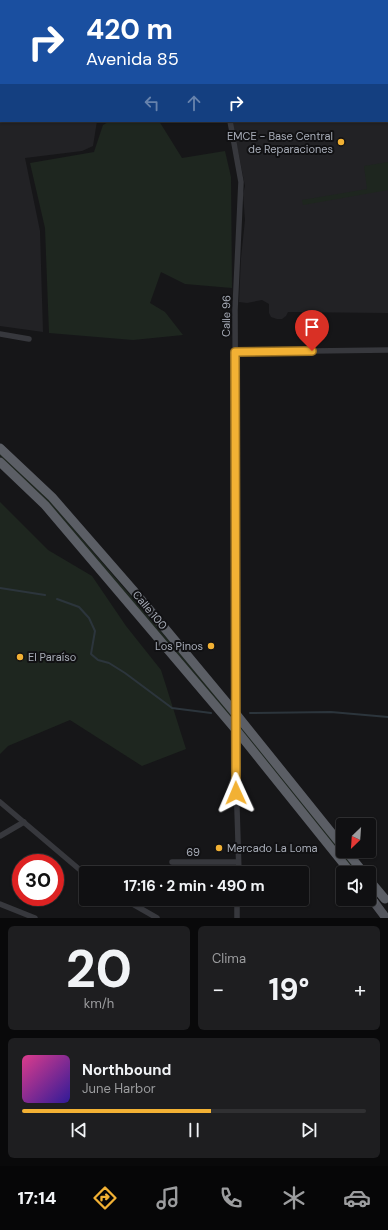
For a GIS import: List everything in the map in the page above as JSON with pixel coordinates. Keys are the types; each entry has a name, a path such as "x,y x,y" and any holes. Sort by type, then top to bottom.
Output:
{"highway":[{"name":"Calle 100","path":"0,448 52,497 236,714 336,838"},
{"name":"Calle 100","path":"0,462 45,505 237,731 345,866"},
{"path":"352,858 358,866"},
{"path":"376,889 386,901"}],"main road":[{"path":"376,904 386,918"}],"street":[{"name":"Calle 96","path":"230,122 241,182 235,310 236,778 238,866"},
{"path":"0,334 29,339"},
{"path":"235,352 388,350"},
{"path":"0,802 79,869"},
{"path":"0,836 24,822"},
{"name":"69","path":"172,862 238,862"},
{"path":"0,904 35,918"},
{"path":"137,906 158,918"},
{"path":"237,918 238,906"}],"shaded area":[{"path":"0,122 97,122 93,146 82,151 25,158 40,231 43,332 0,326"},
{"path":"108,122 160,122 182,158 225,151 231,177 232,288 185,284 161,272 150,303 165,312 183,335 133,340 49,333 45,228 30,163 94,152 103,125"},
{"path":"232,122 388,122 388,313 288,312 282,319 277,319 271,317 269,313 269,304 262,300 247,303 239,302 241,258 245,220 243,194 245,186"},
{"path":"388,162 388,190 303,205 302,200 367,189 364,166"},
{"path":"0,453 49,500 234,717 234,721 48,502 0,456"},
{"path":"0,502 48,550 92,576 126,626 161,670 186,749 142,766 70,720 8,746 0,754"},
{"path":"239,724 336,844 336,848 239,727"},
{"path":"344,858 347,858 353,866 350,866"}],"waterway":[{"path":"0,588 45,595"},
{"path":"57,599 79,607 89,618 95,631 91,654 98,660 109,663 125,673 172,708 211,713"},
{"path":"250,713 331,712 388,717"}],"place":[{"name":"EMCE - Base Central de Reparaciones","path":"341,142"},
{"name":"Los Pinos","path":"211,646"},
{"name":"El Paraíso","path":"20,657"},
{"name":"Mercado La Loma","path":"219,848"}],"route":[{"path":"236,793 235,352 312,351"}]}
